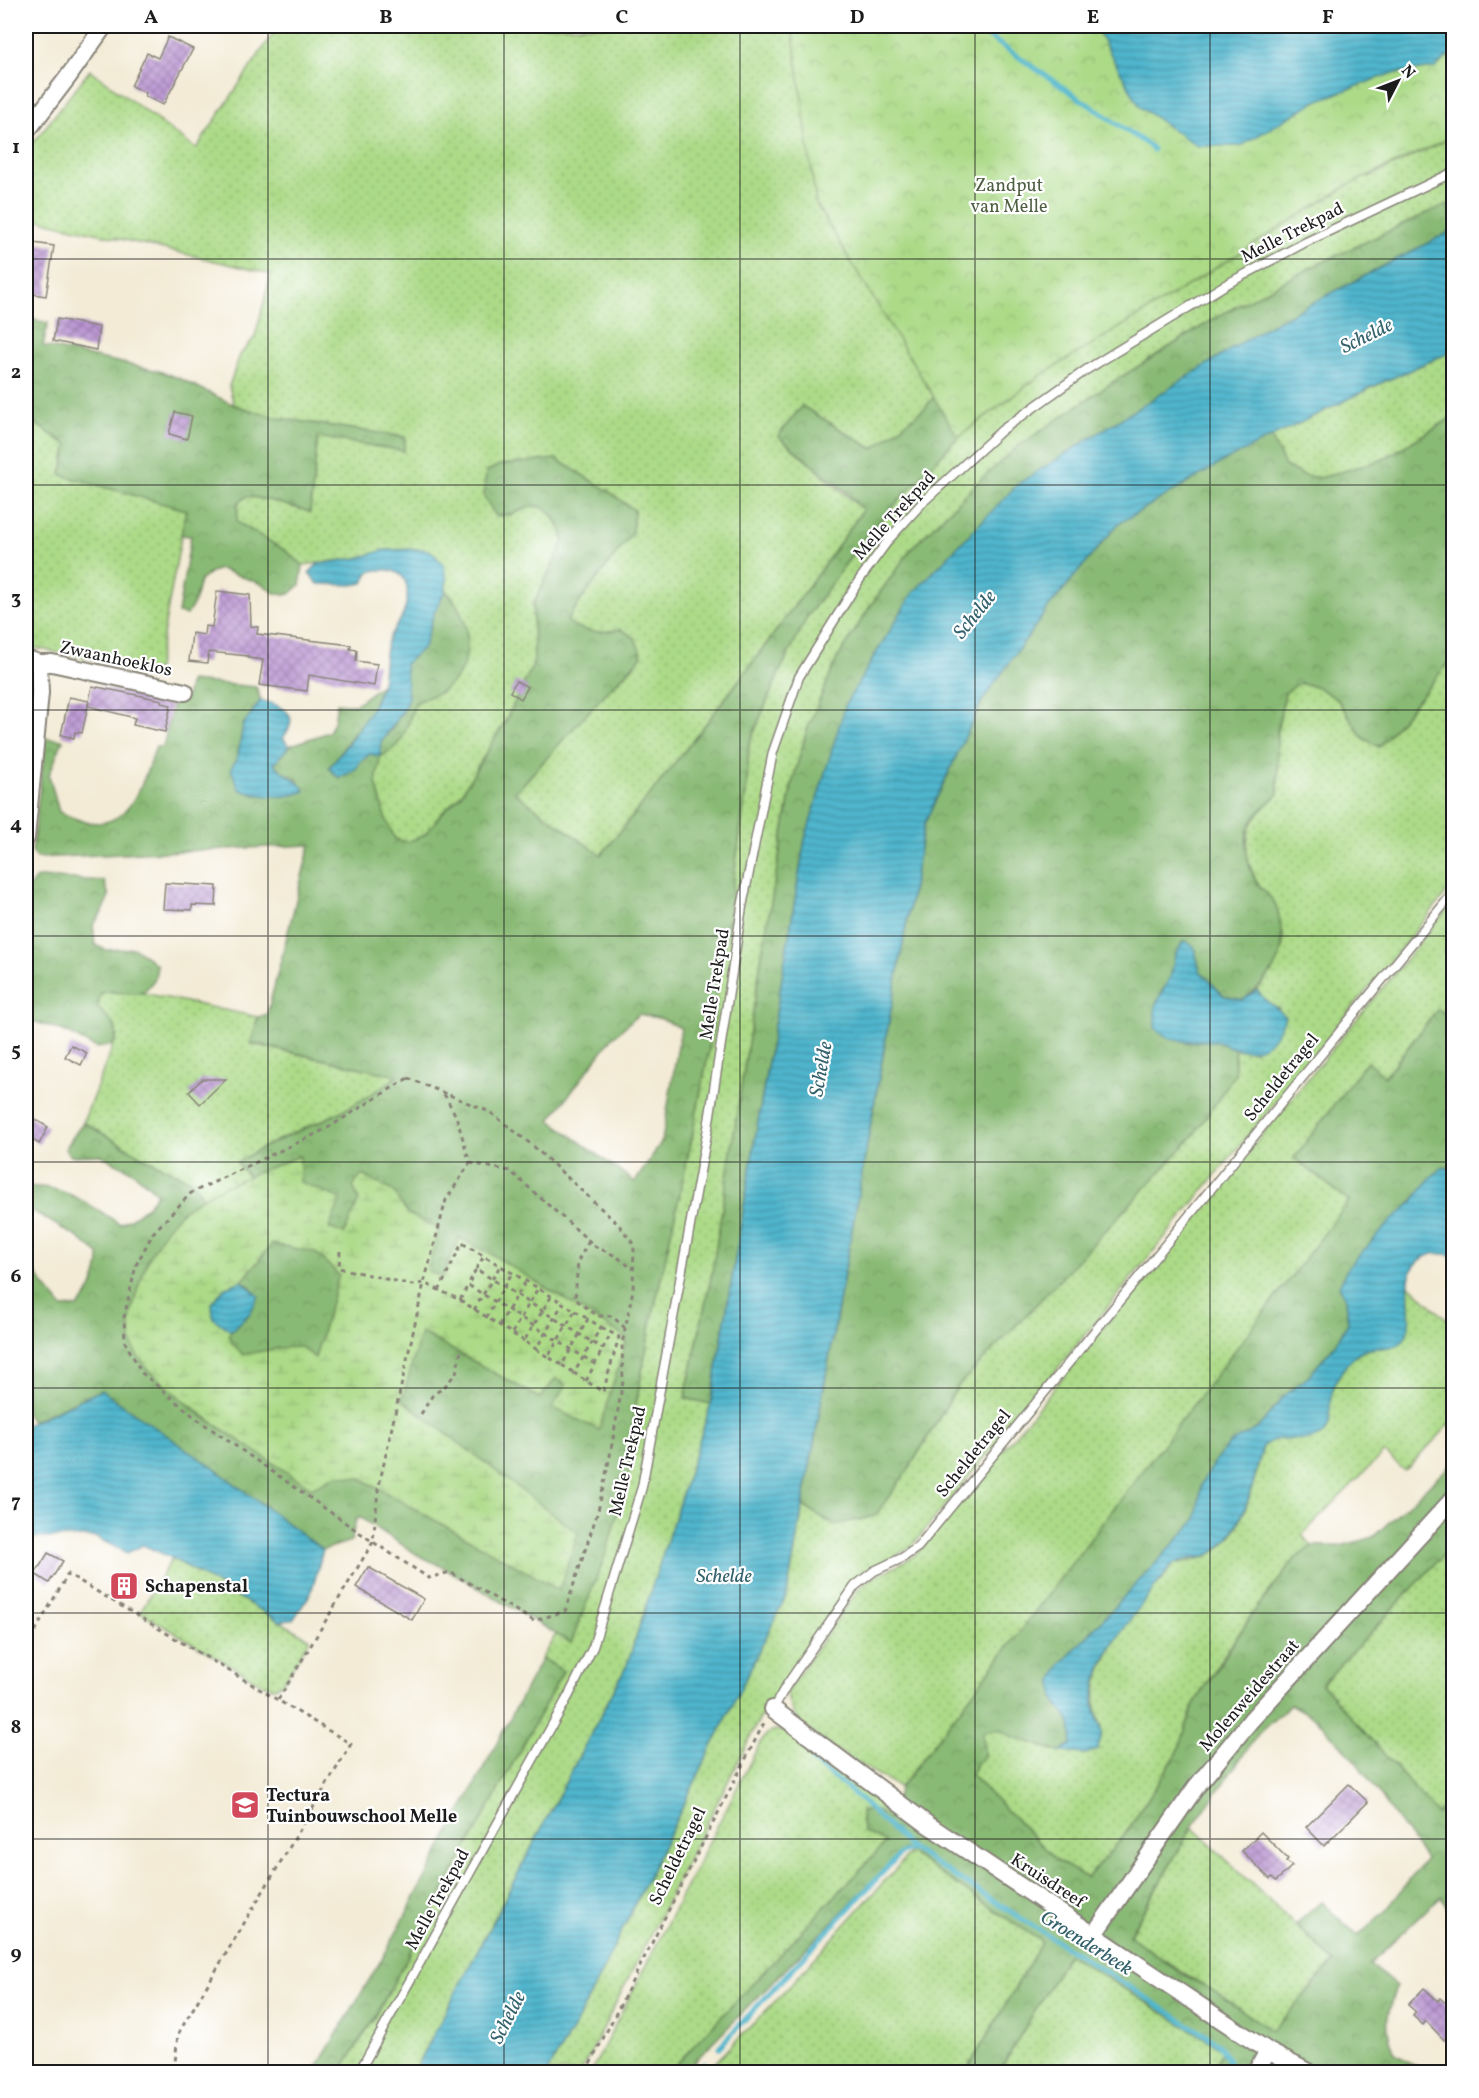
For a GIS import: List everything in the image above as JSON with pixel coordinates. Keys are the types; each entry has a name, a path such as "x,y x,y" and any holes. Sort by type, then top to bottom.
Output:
{"street":[{"path":"26,132 104,26"},
{"name":"Zwaanhoeklos","path":"26,838 40,693 32,661 52,663 185,692"},
{"name":"Molenweidestraat","path":"1094,1934 1196,1787 1228,1747 1413,1540 1454,1498"},
{"name":"Kruisdreef","path":"773,1709 927,1824 1269,2051 1308,2073"},
{"path":"1256,2073 1269,2051"}],"lane":[{"name":"Melle Trekpad","path":"359,2073 564,1705 593,1647 642,1486 708,1128 742,907 773,752 799,677 860,579 890,538 923,502 1002,430 1086,370 1225,285 1306,242 1454,172"},
{"name":"Scheldetragel","path":"773,1709 855,1586 874,1571 910,1554 922,1542 1454,892"}],"path":[{"path":"408,1078 444,1093 490,1112 532,1145 619,1225 634,1245 633,1290 622,1344 623,1381 598,1511 565,1611 534,1621 450,1572 429,1578 373,1542 197,1419 142,1372 125,1342 124,1317 136,1265 153,1233 191,1193 327,1129 408,1078"},
{"path":"278,1700 373,1542 378,1490 424,1283 446,1200 470,1163 456,1116 444,1093"},
{"path":"470,1163 510,1171 589,1240 634,1270"},
{"path":"589,1240 578,1261 575,1299 598,1316 612,1316 625,1328"},
{"path":"340,1251 339,1268 412,1285 424,1283 439,1291 460,1300 603,1392 619,1337 462,1243 439,1291"},
{"path":"460,1300 483,1256"},
{"path":"474,1310 500,1266"},
{"path":"476,1269 603,1349"},
{"path":"486,1317 512,1273"},
{"path":"499,1325 526,1281"},
{"path":"468,1285 595,1364"},
{"path":"512,1333 538,1288"},
{"path":"524,1341 551,1297"},
{"path":"536,1349 563,1303"},
{"path":"548,1357 575,1311"},
{"path":"562,1365 588,1319"},
{"path":"574,1373 601,1327"},
{"path":"586,1381 611,1333"},
{"path":"421,1414 432,1396 456,1373 461,1351"},
{"path":"26,1647 68,1574 351,1744 177,2034 174,2073"},
{"name":"Scheldetragel","path":"586,2073 759,1729 773,1709"}],"green space":[{"path":"278,26 994,26 1369,177 1453,137 1453,221 1447,204 1310,268 1222,314 1107,386 1017,447 912,548 871,605 837,659 807,730 792,784 763,948 712,1273 685,1398 711,1404 627,1665 414,2072 340,2072 375,2017 563,1671 542,1658 556,1634 570,1642 641,1429 632,1426 651,1323 711,1039 747,784 749,744 778,675 807,617 864,538 958,437 1041,375 952,375 925,408 873,449 802,406 778,436 863,510 736,685 601,855 515,793 601,698 635,665 599,633 576,628 567,621 632,533 634,510 607,490 556,459 509,516 531,507 544,508 554,516 564,541 533,605 534,663 506,720 460,796 441,814 425,835 407,842 395,839 385,817 376,783 380,757 401,740 416,702 439,693 467,645 466,626 452,596 445,591 447,579 422,549 385,550 358,558 303,565 286,551 237,522 238,503 247,496 268,500 318,437 404,451 405,437 277,418 234,405 229,386 240,355 255,337 271,274 26,217 26,152 90,70 196,149"},
{"name":"Zandput van Melle","path":"792,26 1453,26 1453,137 1350,184 1041,375 958,437 816,204"},
{"path":"1447,204 1453,221 1453,230 1268,326 805,839 711,1404 685,1398 712,1273 763,948 792,784 807,730 837,659 871,605 912,548 1017,447 1107,386 1222,314 1310,268"},
{"path":"26,318 48,323 43,346 159,371 179,378 234,405 277,418 405,437 404,451 318,437 310,512 247,496 238,503 237,522 286,551 303,565 300,585 290,594 276,594 262,584 220,569 211,572 200,581 194,603 187,615 178,613 191,536 181,535 186,510 61,475 68,445 37,425 26,410"},
{"path":"1453,351 1453,417 1382,460 1320,478 1302,475 1285,466 1271,437"},
{"path":"952,375 1041,375 958,437 864,538 807,617 778,675 749,744 747,784 711,1039 651,1323 632,1426 641,1429 607,1551 571,1643 445,1568 418,1555 361,1518 356,1519 351,1541 323,1550 211,1466 101,1390 32,1421 26,1415 26,1257 41,1281 63,1308 78,1307 87,1296 96,1276 99,1254 77,1237 26,1207 26,1189 42,1187 66,1193 120,1224 141,1212 157,1193 133,1172 101,1155 71,1156 65,1149 83,1122 143,1157 193,1182 203,1198 181,1212 149,1257 131,1311 150,1371 202,1416 311,1488 337,1475 360,1478 559,1590 577,1533 402,1400 420,1332 540,1398 556,1378 566,1386 553,1407 599,1430 565,1299 459,1238 443,1278 427,1271 438,1229 408,1214 393,1191 363,1175 353,1186 359,1200 344,1235 329,1228 300,1182 299,1156 249,1177 237,1163 262,1148 329,1118 371,1095 398,1076 251,1043 258,1017 267,1015 310,845 37,858 32,851 46,738 63,740 49,775 59,812 86,822 102,822 115,818 125,811 133,800 156,747 163,747 174,700 185,702 190,681 256,687 261,700 243,725 238,755 239,789 254,795 295,795 298,780 281,771 274,764 289,746 329,732 334,722 337,703 355,705 381,685 369,715 329,768 354,770 392,729 404,709 405,664 424,647 434,613 445,591 454,601 465,624 467,650 464,663 450,685 416,702 401,740 380,757 376,783 385,817 395,839 407,842 425,835 441,814 460,796 506,720 534,663 533,605 564,541 554,517 545,509 532,507 496,516 484,497 486,472 499,465 556,459 607,490 634,510 632,533 567,621 586,630 621,629 635,638 642,656 515,793 601,855 736,685 863,510 846,492 778,436 802,406 873,449 925,408","holes":["639,1014 662,1019 681,1028 662,1141 635,1182 550,1120 612,1038"]},
{"path":"26,410 37,425 68,445 61,474 186,510 156,673 26,646 26,546 32,517 26,516"},
{"path":"1453,417 1453,657 1379,747 1363,738 1338,700 1318,687 1299,683 1285,693 1277,731 1278,794 1256,816 1246,838 1247,854 1254,877 1278,911 1282,946 1275,966 1261,984 1243,1000 1224,996 1200,971 1194,947 1175,955 1171,975 1155,1006 1186,1043 1213,1040 1235,1049 1235,1074 1194,1135 958,1386 910,1467 875,1516 835,1525 803,1506 924,825 982,701 1048,608 1118,524 1225,460 1271,437 1285,466 1302,475 1320,478 1382,460"},
{"path":"1453,657 1453,885 913,1545 859,1577 852,1584 759,1720 581,2072 547,2072 576,2024 787,1594 803,1506 835,1525 910,1467 958,1386 1071,1268 1235,1074 1235,1049 1255,1051 1279,1008 1263,1000 1257,990 1271,973 1283,948 1283,933 1275,904 1256,881 1246,855 1249,827 1264,807 1278,794 1277,731 1285,693 1299,683 1318,686 1338,700 1363,738 1379,747"},
{"path":"40,877 104,881 109,896 93,925 95,945 106,950 135,948 157,965 155,979 143,993 102,992 98,1008 111,1020 115,1028 113,1045 96,1048 64,1031 26,1019 26,892 35,879"},
{"path":"1453,902 1453,1019 1438,1009 1384,1077 1367,1061 1294,1158 1350,1201 900,1788 818,1737 794,1714 787,1691 856,1592 869,1580 906,1561 924,1546"},
{"path":"103,992 143,993 258,1017 251,1044 398,1076 349,1107 275,1141 237,1163 249,1177 203,1198 193,1182 143,1157 83,1122 117,1036 114,1024 98,1008"},
{"path":"1438,1009 1453,1019 1453,1168 1442,1169 1432,1176 1416,1197 1354,1262 1340,1286 1346,1299 1348,1323 1334,1346 1308,1377 1283,1397 1258,1428 1247,1435 1202,1482 1196,1520 1061,1664 1054,1699 1070,1721 1072,1744 1059,1752 1011,1736 999,1729 983,1732 984,1757 976,1763 971,1775 1058,1861 1087,1878 1124,1836 1178,1752 1194,1704 1253,1613 1295,1559 1312,1546 1341,1546 1373,1537 1453,1463 1453,1545 1322,1684 1437,1814 1453,1797 1453,1971 1452,1917 1441,1896 1370,1964 1396,1986 1388,2020 1389,2035 1395,2054 1428,2072 1323,2072 1248,2043 1253,2056 1252,2067 1258,2072 1211,2072 1224,2050 1068,1954 999,2072 966,2072 1042,1942 904,1849 684,2072 669,2072 886,1842 863,1832 861,1811 878,1810 889,1819 900,1788 1349,1201 1294,1158 1367,1061 1385,1077","holes":["1291,1704 1317,1719 1357,1763 1426,1859 1384,1913 1358,1936 1321,1902 1296,1924 1334,1962 1272,2031 1212,1990 1183,1974 1129,1935 1192,1827 1258,1734"]},
{"path":"300,1156 300,1182 341,1199 329,1228 344,1234 359,1200 353,1186 362,1175 393,1191 408,1214 438,1229 428,1271 443,1277 459,1238 491,1254 627,1338 599,1430 552,1407 566,1386 556,1378 540,1398 421,1332 402,1400 578,1533 559,1590 360,1478 337,1475 311,1488 187,1403 151,1372 136,1353 130,1330 133,1307 149,1259 159,1239 173,1221 205,1196","holes":["272,1244 315,1252 339,1275 315,1358 301,1347 279,1348 243,1355 232,1343 229,1334 250,1313 231,1330 226,1287 242,1281"]},
{"path":"272,1244 315,1252 339,1275 315,1358 301,1347 279,1348 243,1355 232,1343 229,1334 250,1313 251,1287 242,1281"},
{"path":"1408,1284 1453,1325 1453,1421 1405,1471 1384,1452 1302,1535 1312,1546 1295,1559 1253,1613 1219,1663 1194,1704 1178,1752 1124,1836 1087,1879 1058,1861 971,1775 976,1763 984,1757 983,1732 999,1729 1011,1736 1059,1752 1102,1726 1096,1706 1097,1684 1116,1640 1131,1618 1174,1564 1207,1556 1220,1548 1230,1537 1246,1508 1263,1447 1271,1439 1313,1438 1330,1409 1330,1398 1337,1378 1350,1360 1365,1350 1395,1346 1408,1321"},
{"path":"1453,1545 1453,1797 1437,1815 1322,1684"},
{"path":"172,1558 310,1639 283,1683 274,1688 260,1683 140,1612"},
{"path":"542,1658 563,1671 375,2017 340,2072 314,2072 386,1952"},
{"path":"775,1730 783,1731 894,1806 889,1819 887,1842 669,2072 591,2072 760,1743 767,1734"},
{"path":"1192,1827 1334,1962 1272,2031 1129,1936"},
{"path":"910,1853 1042,1942 966,2072 706,2072 784,1992"},
{"path":"1068,1954 1224,2050 1211,2072 999,2072"}],"water":[{"path":"1095,26 1453,26 1453,52 1435,68 1390,74 1314,102 1241,146 1197,146 1140,107"},
{"name":"Schelde","path":"1453,230 1453,351 1374,386 1226,460 1118,524 1048,608 982,701 924,825 787,1594 576,2024 547,2072 414,2072 627,1665 711,1404 805,839 846,703 912,594 1019,483 1268,326"},
{"path":"423,549 432,552 443,564 447,579 445,591 434,613 424,647 405,664 408,697 404,709 381,742 380,757 370,754 360,762 355,770 339,778 329,768 359,728 377,697 381,686 386,645 404,612 407,600 406,583 397,572 389,570 368,572 363,583 352,585 318,584 309,573 318,564 358,558 385,550"},
{"path":"261,700 283,709 290,717 291,722 283,738 289,746 274,764 305,791 289,796 272,796 239,789 231,769 238,755 243,725"},
{"path":"1184,940 1194,947 1200,971 1224,996 1243,1000 1257,990 1264,999 1278,1009 1285,1017 1272,1039 1259,1048 1243,1050 1214,1041 1176,1040 1155,1028 1155,1006 1171,975 1175,955"},
{"path":"1442,1168 1453,1168 1453,1256 1434,1254 1423,1258 1415,1265 1410,1274 1409,1284 1409,1326 1403,1341 1393,1347 1365,1350 1347,1365 1334,1387 1331,1397 1330,1421 1324,1433 1310,1439 1278,1439 1263,1446 1244,1512 1230,1535 1210,1554 1175,1563 1109,1650 1098,1676 1094,1697 1095,1711 1101,1729 1097,1750 1086,1754 1059,1752 1072,1744 1070,1721 1054,1699 1053,1679 1061,1664 1196,1520 1202,1482 1214,1462 1230,1443 1258,1428 1283,1397 1308,1377 1334,1346 1348,1323 1346,1299 1339,1286 1348,1267 1413,1201 1430,1178"},
{"path":"242,1281 259,1296 250,1313 231,1331 213,1318 212,1302 226,1287"},
{"path":"101,1390 211,1466 323,1550 311,1593 293,1620 279,1621 172,1558 143,1545 127,1553 95,1537 33,1538 26,1543 26,1425"}],"building":[{"path":"168,37 193,49 163,105 131,86 147,53 158,58"},
{"path":"27,242 54,246 46,296 26,293"},
{"path":"57,319 99,327 96,350 53,341"},
{"path":"175,412 192,416 187,439 169,434"},
{"path":"217,591 250,595 251,626 258,627 257,634 351,645 350,649 357,650 356,661 377,664 374,686 309,675 307,691 259,685 263,660 209,652 207,663 189,661 192,633 204,635 205,626 212,627"},
{"path":"516,681 528,687 521,699 510,692"},
{"path":"92,686 162,700 161,703 171,705 165,732 133,725 135,718 88,706"},
{"path":"69,697 89,701 82,733 75,732 74,738 61,735"},
{"path":"165,883 217,886 216,906 192,905 192,910 163,909"},
{"path":"71,1045 87,1053 81,1065 65,1057"},
{"path":"202,1079 226,1079 200,1104 189,1092"},
{"path":"26,1114 48,1127 39,1144 26,1136"},
{"path":"48,1553 63,1561 49,1583 35,1574"},
{"path":"368,1567 424,1599 412,1620 356,1587"},
{"name":"Schapenstal","path":"123,1575 135,1582 125,1598 113,1590"},
{"path":"1349,1784 1368,1802 1324,1846 1306,1827"},
{"path":"1261,1832 1292,1866 1276,1881 1272,1877 1270,1879 1242,1851"},
{"path":"1424,1988 1438,2001 1440,1998 1454,2010 1454,2030 1444,2040 1426,2021 1423,2025 1413,2016 1416,2012 1408,2005"}],"waterway":[{"path":"973,26 1153,150"},
{"name":"Groenderbeek","path":"812,1761 851,1791 912,1849"},
{"name":"Groenderbeek","path":"719,2047 900,1854 912,1849 1219,2044 1228,2059 1226,2072"},
{"name":"Groenderbeek","path":"696,2072 704,2064"}],"place":[{"name":"Schapenstal","path":"124,1586"},
{"name":"Tectura Tuinbouwschool Melle","path":"245,1805"}]}
